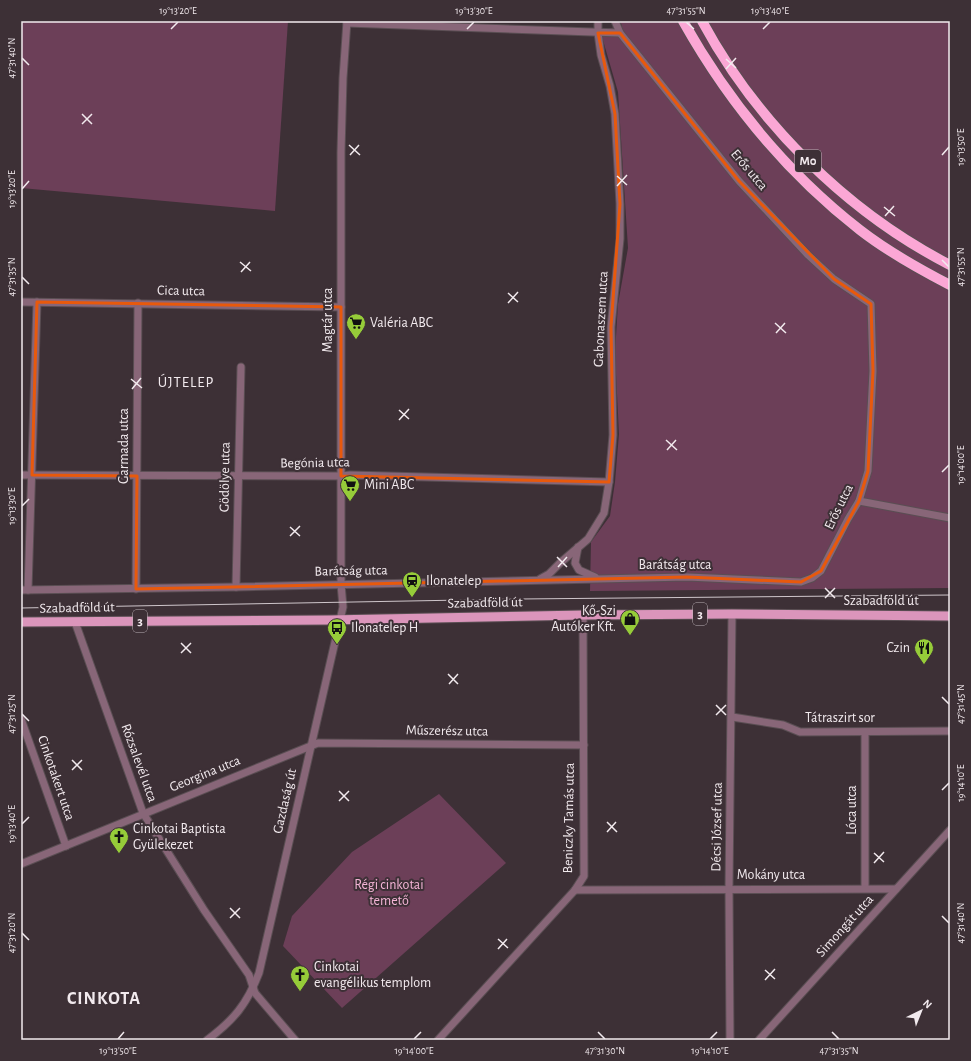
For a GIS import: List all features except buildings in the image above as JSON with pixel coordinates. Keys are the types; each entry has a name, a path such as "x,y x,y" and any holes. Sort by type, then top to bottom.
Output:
{"highway":[{"name":"M0","path":"683,21 710,66 738,106 760,134 803,180 861,231 919,268 950,285"},
{"name":"M0","path":"702,21 714,43 745,88 767,116 802,155 848,197 883,224 905,239 950,265"}],"main road":[{"name":"Szabadföld út","path":"21,622 732,614 950,616"}],"street":[{"name":"Gabonaszem utca","path":"538,580 549,574 588,539 604,513 609,482 613,435 611,327 620,239 620,204 615,114 610,86 601,55 598,21"},
{"path":"347,22 620,33 616,21"},
{"name":"Magtár utca","path":"341,619 344,606 342,584 341,476 342,101 347,22"},
{"name":"Erős utca","path":"620,33 739,181 808,255 834,279 871,304 873,371 868,471 859,501 821,571"},
{"name":"Cica utca","path":"21,302 341,307"},
{"path":"25,590 32,475 37,302"},
{"name":"Garmada utca","path":"136,589 138,304"},
{"name":"Gödölye utca","path":"236,587 241,367"},
{"name":"Begónia utca","path":"21,475 350,475 609,482"},
{"path":"859,501 950,518"},
{"path":"578,547 575,563 579,570 600,579"},
{"name":"Barátság utca","path":"25,590 687,577 802,582 812,578 821,571"},
{"name":"Décsi József utca","path":"730,1040 732,614"},
{"name":"Beniczky Tamás utca","path":"438,1040 575,890 584,876 583,615"},
{"name":"Gazdaság út","path":"207,1040 232,1019 249,997 254,987 262,961 341,619"},
{"name":"Rózsalevél utca","path":"75,622 143,813 204,910 249,975 255,993 295,1040"},
{"name":"Tátraszirt sor","path":"732,717 783,725 800,732 950,731"},
{"name":"Cinkotakert utca","path":"21,719 66,846"},
{"name":"Lóca utca","path":"865,732 865,888"},
{"name":"Műszerész utca","path":"311,745 322,742 584,745"},
{"name":"Georgina utca","path":"21,864 311,745"},
{"name":"Simongát utca","path":"759,1040 950,830"},
{"name":"Mokány utca","path":"575,890 730,888 896,889"}],"highlighted area":[{"path":"598,33 620,33 739,181 834,279 871,304 873,371 868,471 859,501 821,571 801,582 687,577 136,589 137,476 32,475 37,302 341,307 341,476 609,482 613,435 611,327 620,204 615,114"}],"green space":[{"path":"21,21 288,21 275,211 21,188"},
{"path":"620,21 950,21 950,588 590,591 591,542 610,516 615,482 619,434 615,353 618,304 628,248 618,92 600,30 622,26"},
{"name":"Régi cinkotai temető","path":"439,794 506,863 342,1008 283,946 292,916 352,852"}],"tram line":[{"path":"21,608 519,599 950,595"}],"place":[{"name":"Valéria ABC","path":"356,340"},
{"name":"Mini ABC","path":"350,502"},
{"name":"Ilonatelep","path":"412,598"},
{"name":"Kő-Szi Autóker Kft.","path":"630,636"},
{"name":"Ilonatelep H","path":"337,645"},
{"name":"Czin","path":"924,665"},
{"name":"Cinkotai Baptista Gyülekezet","path":"119,854"},
{"name":"Cinkotai evangélikus templom","path":"300,992"}],"district":[{"name":"ÚJTELEP","path":"186,382"},
{"name":"CINKOTA","path":"104,999"}]}
